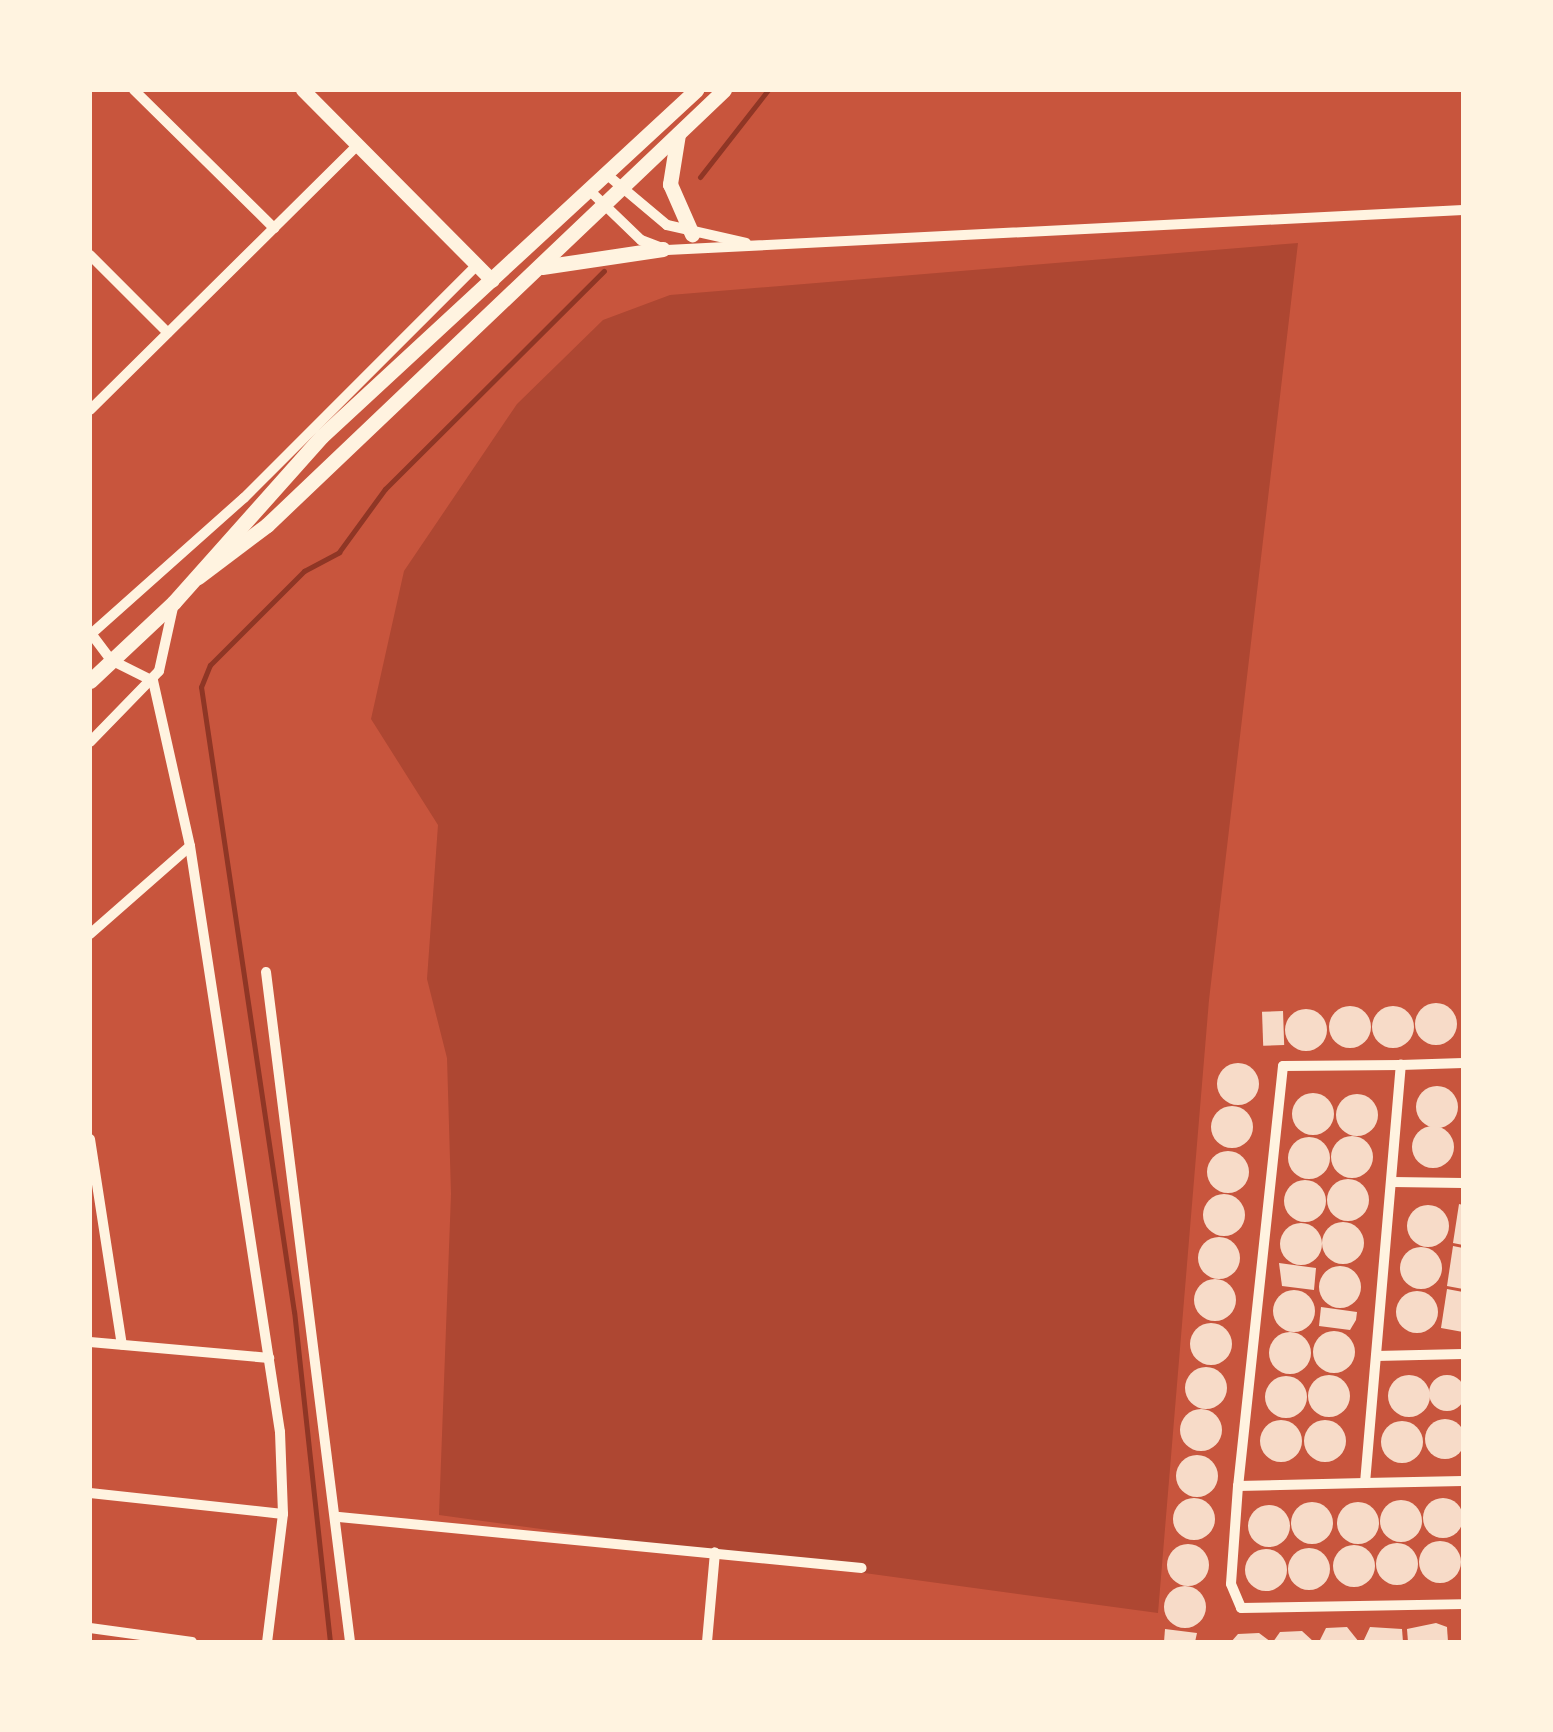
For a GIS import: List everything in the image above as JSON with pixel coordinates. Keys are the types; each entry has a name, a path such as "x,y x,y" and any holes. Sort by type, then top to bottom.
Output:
{"main road":[{"path":"90,681 174,602 322,436 696,90"},
{"path":"198,576 234,555 724,90"},
{"path":"678,133 670,184 692,234"},
{"path":"534,270 663,250"}],"street":[{"path":"134,90 274,228"},
{"path":"303,90 493,280"},
{"path":"90,410 358,145"},
{"path":"606,173 652,217 692,234 766,246"},
{"path":"588,189 663,250 1463,210"},
{"path":"90,255 168,333"},
{"path":"152,681 111,660 91,633 477,265"},
{"path":"174,602 152,681 190,846 270,1358 283,1514 266,1642"},
{"path":"90,742 152,681"},
{"path":"90,934 190,846"},
{"path":"266,972 339,1516 350,1642"},
{"path":"1463,1063 1283,1066 1231,1584 1241,1608 1463,1604"},
{"path":"1365,1484 1401,1065"},
{"path":"90,1138 122,1345"},
{"path":"1392,1182 1463,1183"},
{"path":"90,1342 270,1358"},
{"path":"1376,1356 1463,1354"},
{"path":"1238,1486 1463,1480"},
{"path":"90,1493 283,1514"},
{"path":"339,1516 862,1568"},
{"path":"707,1642 715,1552"},
{"path":"90,1628 192,1642"}],"shaded area":[{"path":"1298,243 1209,1000 1158,1613 439,1515 451,1194 447,1058 427,979 438,825 371,719 404,571 517,404 603,320 670,295"}],"building":[{"path":"1436,1003 1451,1009 1457,1024 1451,1039 1436,1045 1421,1039 1415,1024 1421,1009"},
{"path":"1350,1006 1365,1012 1371,1027 1365,1042 1350,1048 1335,1042 1329,1027 1335,1012"},
{"path":"1393,1006 1408,1012 1414,1027 1408,1042 1393,1048 1378,1042 1372,1027 1378,1012"},
{"path":"1306,1009 1321,1015 1327,1030 1321,1045 1306,1051 1291,1045 1285,1030 1291,1015"},
{"path":"1283,1011 1284,1045 1263,1046 1262,1012"},
{"path":"1238,1063 1253,1069 1259,1084 1253,1099 1238,1105 1223,1099 1217,1084 1223,1069"},
{"path":"1437,1086 1452,1092 1458,1107 1452,1122 1437,1128 1422,1122 1416,1107 1422,1092"},
{"path":"1313,1093 1328,1099 1334,1114 1328,1129 1313,1135 1298,1129 1292,1114 1298,1099"},
{"path":"1357,1094 1372,1100 1378,1115 1372,1130 1357,1136 1342,1130 1336,1115 1342,1100"},
{"path":"1232,1106 1247,1112 1253,1127 1247,1142 1232,1148 1217,1142 1211,1127 1217,1112"},
{"path":"1433,1126 1448,1132 1454,1147 1448,1162 1433,1168 1418,1162 1412,1147 1418,1132"},
{"path":"1352,1136 1367,1142 1373,1157 1367,1172 1352,1178 1337,1172 1331,1157 1337,1142"},
{"path":"1309,1137 1324,1143 1330,1158 1324,1173 1309,1179 1294,1173 1288,1158 1294,1143"},
{"path":"1228,1151 1243,1157 1249,1172 1243,1187 1228,1193 1213,1187 1207,1172 1213,1157"},
{"path":"1348,1179 1363,1185 1369,1200 1363,1215 1348,1221 1333,1215 1327,1200 1333,1185"},
{"path":"1305,1180 1320,1186 1326,1201 1320,1216 1305,1222 1290,1216 1284,1201 1290,1186"},
{"path":"1224,1194 1239,1200 1245,1215 1239,1230 1224,1236 1209,1230 1203,1215 1209,1200"},
{"path":"1459,1204 1463,1205 1463,1245 1453,1243"},
{"path":"1428,1205 1443,1211 1449,1226 1443,1241 1428,1247 1413,1241 1407,1226 1413,1211"},
{"path":"1343,1222 1358,1228 1364,1243 1358,1258 1343,1264 1328,1258 1322,1243 1328,1228"},
{"path":"1301,1223 1316,1229 1322,1244 1316,1259 1301,1265 1286,1259 1280,1244 1286,1229"},
{"path":"1219,1237 1234,1243 1240,1258 1234,1273 1219,1279 1204,1273 1198,1258 1204,1243"},
{"path":"1453,1246 1463,1248 1463,1289 1447,1286"},
{"path":"1421,1247 1436,1253 1442,1268 1436,1283 1421,1289 1406,1283 1400,1268 1406,1253"},
{"path":"1279,1263 1316,1268 1314,1290 1282,1286"},
{"path":"1340,1266 1355,1272 1361,1287 1355,1302 1340,1308 1325,1302 1319,1287 1325,1272"},
{"path":"1215,1279 1230,1285 1236,1300 1230,1315 1215,1321 1200,1315 1194,1300 1200,1285"},
{"path":"1447,1289 1463,1292 1463,1332 1441,1328"},
{"path":"1294,1290 1309,1296 1315,1311 1309,1326 1294,1332 1279,1326 1273,1311 1279,1296"},
{"path":"1417,1291 1432,1297 1438,1312 1432,1327 1417,1333 1402,1327 1396,1312 1402,1297"},
{"path":"1321,1307 1357,1312 1356,1320 1350,1330 1319,1326"},
{"path":"1211,1323 1226,1329 1232,1344 1226,1359 1211,1365 1196,1359 1190,1344 1196,1329"},
{"path":"1334,1331 1349,1337 1355,1352 1349,1367 1334,1373 1319,1367 1313,1352 1319,1337"},
{"path":"1290,1332 1305,1338 1311,1353 1305,1368 1290,1374 1275,1368 1269,1353 1275,1338"},
{"path":"1206,1367 1221,1373 1227,1388 1221,1403 1206,1409 1191,1403 1185,1388 1191,1373"},
{"path":"1329,1375 1344,1381 1350,1396 1344,1411 1329,1417 1314,1411 1308,1396 1314,1381"},
{"path":"1409,1375 1424,1381 1430,1396 1424,1411 1409,1417 1394,1411 1388,1396 1394,1381"},
{"path":"1447,1375 1460,1380 1465,1393 1460,1406 1447,1411 1434,1406 1429,1393 1434,1380"},
{"path":"1286,1376 1301,1382 1307,1397 1301,1412 1286,1418 1271,1412 1265,1397 1271,1382"},
{"path":"1201,1409 1216,1415 1222,1430 1216,1445 1201,1451 1186,1445 1180,1430 1186,1415"},
{"path":"1445,1419 1459,1425 1465,1439 1459,1453 1445,1459 1431,1453 1425,1439 1431,1425"},
{"path":"1281,1420 1296,1426 1302,1441 1296,1456 1281,1462 1266,1456 1260,1441 1266,1426"},
{"path":"1325,1420 1340,1426 1346,1441 1340,1456 1325,1462 1310,1456 1304,1441 1310,1426"},
{"path":"1402,1421 1417,1427 1423,1442 1417,1457 1402,1463 1387,1457 1381,1442 1387,1427"},
{"path":"1197,1455 1212,1461 1218,1476 1212,1491 1197,1497 1182,1491 1176,1476 1182,1461"},
{"path":"1194,1498 1209,1504 1215,1519 1209,1534 1194,1540 1179,1534 1173,1519 1179,1504"},
{"path":"1443,1498 1457,1504 1463,1518 1457,1532 1443,1538 1429,1532 1423,1518 1429,1504"},
{"path":"1401,1500 1416,1506 1422,1521 1416,1536 1401,1542 1386,1536 1380,1521 1386,1506"},
{"path":"1312,1502 1327,1508 1333,1523 1327,1538 1312,1544 1297,1538 1291,1523 1297,1508"},
{"path":"1358,1502 1373,1508 1379,1523 1373,1538 1358,1544 1343,1538 1337,1523 1343,1508"},
{"path":"1269,1505 1284,1511 1290,1526 1284,1541 1269,1547 1254,1541 1248,1526 1254,1511"},
{"path":"1440,1541 1455,1547 1461,1562 1455,1577 1440,1583 1425,1577 1419,1562 1425,1547"},
{"path":"1397,1543 1412,1549 1418,1564 1412,1579 1397,1585 1382,1579 1376,1564 1382,1549"},
{"path":"1188,1544 1203,1550 1209,1565 1203,1580 1188,1586 1173,1580 1167,1565 1173,1550"},
{"path":"1354,1545 1369,1551 1375,1566 1369,1581 1354,1587 1339,1581 1333,1566 1339,1551"},
{"path":"1309,1548 1324,1554 1330,1569 1324,1584 1309,1590 1294,1584 1288,1569 1294,1554"},
{"path":"1266,1549 1281,1555 1287,1570 1281,1585 1266,1591 1251,1585 1245,1570 1251,1555"},
{"path":"1185,1586 1200,1592 1206,1607 1200,1622 1185,1628 1170,1622 1164,1607 1170,1592"},
{"path":"1436,1623 1447,1627 1448,1642 1408,1642 1407,1629"},
{"path":"1347,1627 1359,1642 1319,1642 1326,1628"},
{"path":"1370,1627 1402,1629 1403,1642 1363,1642"},
{"path":"1165,1629 1197,1633 1195,1642 1164,1642"},
{"path":"1302,1631 1314,1642 1273,1642 1280,1632"},
{"path":"1259,1633 1271,1642 1231,1642 1238,1634"}],"waterway":[{"path":"700,177 768,90"},
{"path":"330,1642 294,1312 201,687 210,665 304,571 339,552 385,489 604,271"}]}
